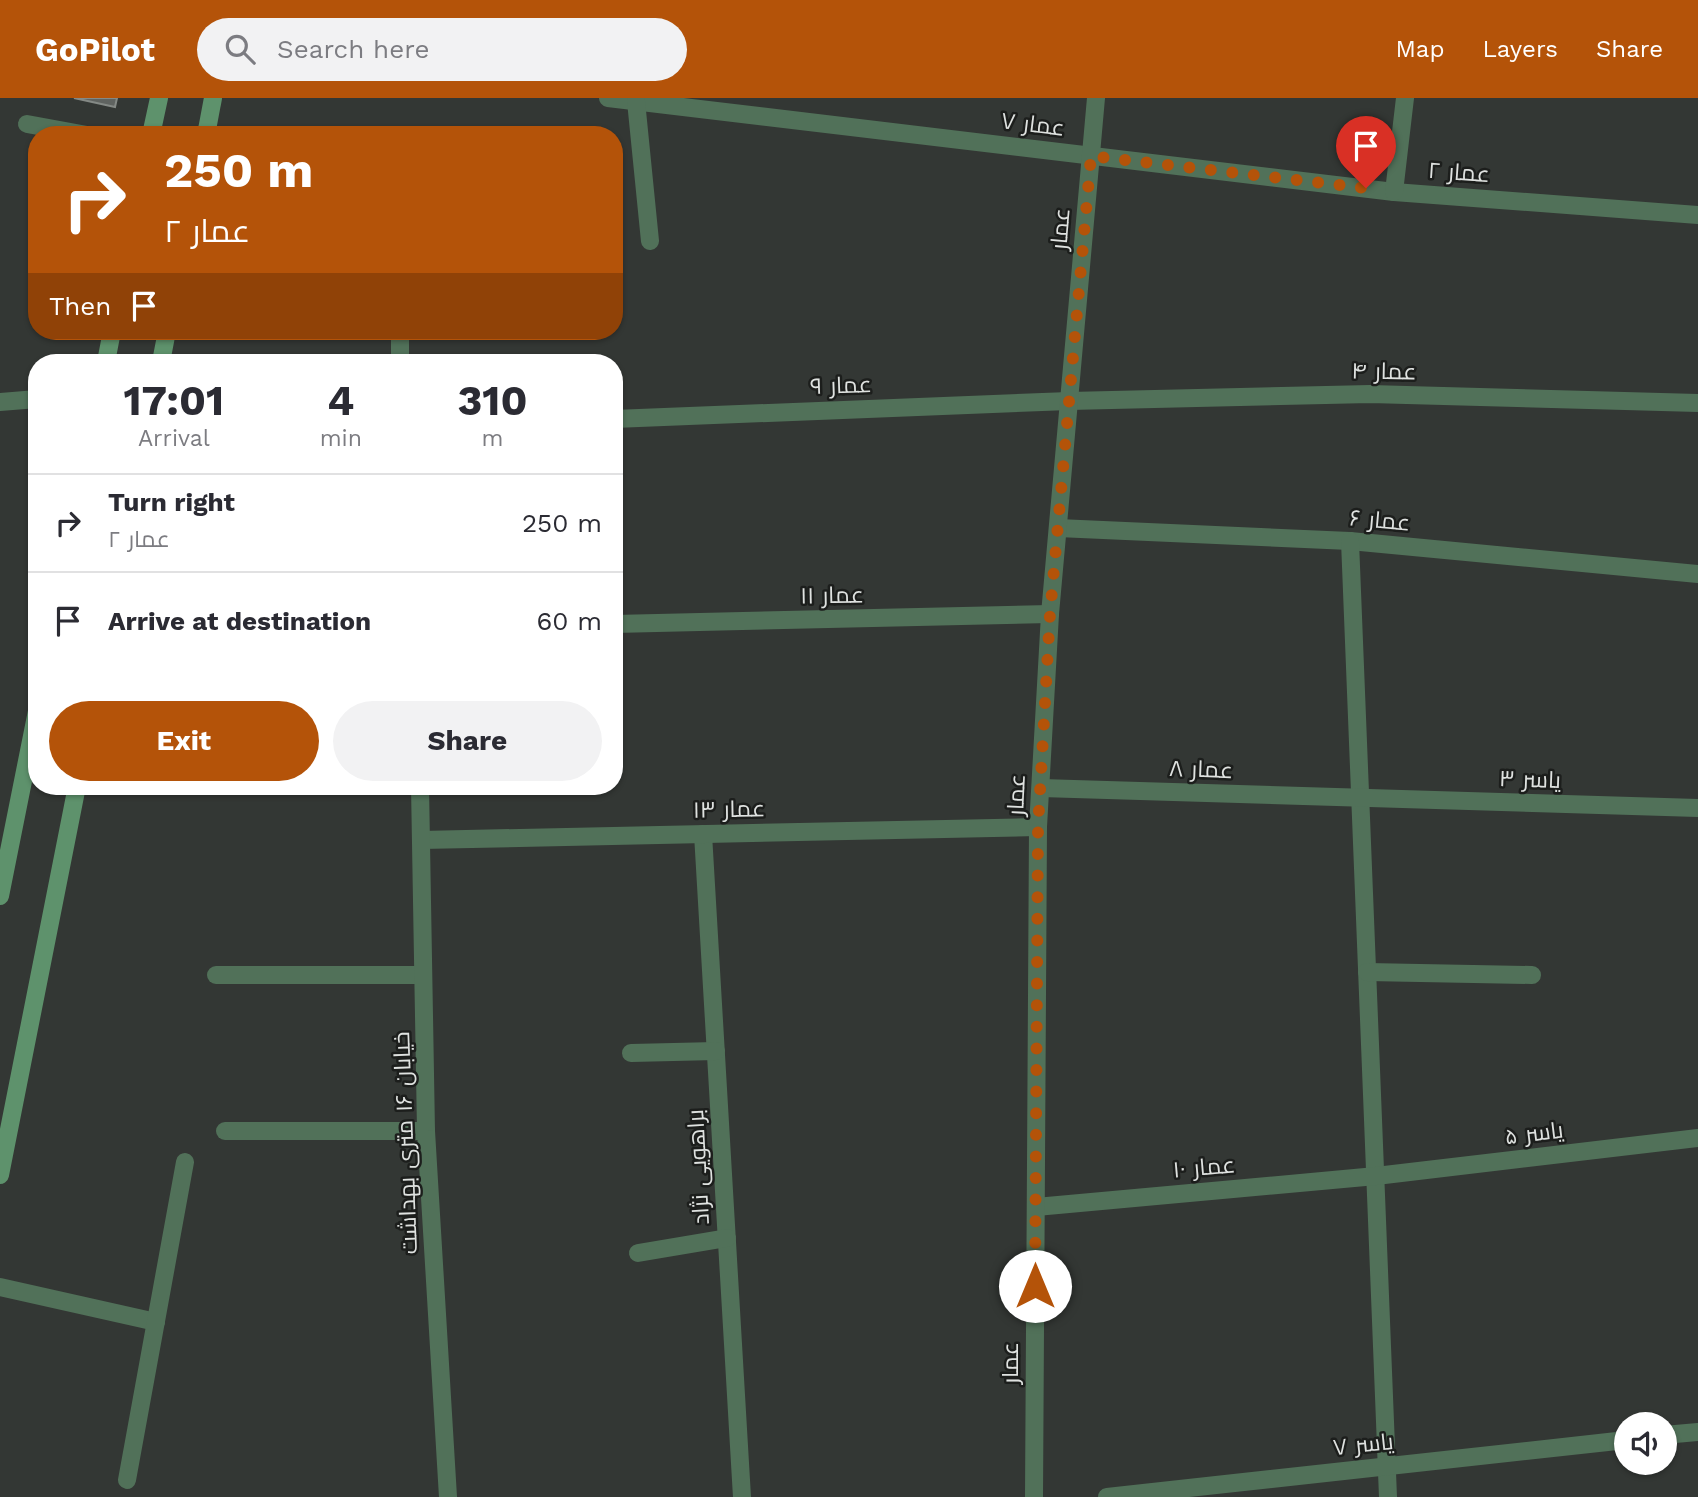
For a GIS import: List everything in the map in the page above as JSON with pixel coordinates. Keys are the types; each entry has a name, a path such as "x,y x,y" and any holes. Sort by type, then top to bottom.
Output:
{"main road":[{"path":"153,126 159,98"},
{"path":"208,126 213,98"},
{"path":"0,896 28,761"},
{"path":"0,1175 75,795"}],"street":[{"name":"عمار ۷","path":"608,98 1091,156"},
{"name":"عمار","path":"1034,1497 1038,827 1050,614 1096,98"},
{"path":"1394,192 1405,98"},
{"path":"636,101 650,241"},
{"path":"27,124 38,126"},
{"name":"عمار ۲","path":"1091,156 1394,192 1698,215"},
{"name":"عمار ۴","path":"1069,401 1370,394 1698,403"},
{"path":"0,402 28,400"},
{"name":"عمار ۹","path":"623,419 1069,401"},
{"name":"عمار ۶","path":"1058,528 1350,541 1698,574"},
{"path":"1350,541 1388,1497"},
{"name":"عمار ۱۱","path":"623,624 1050,614"},
{"name":"عمار ۸","path":"1041,788 1360,798"},
{"name":"خیابان ۱۶ متری بهداشت","path":"420,795 426,1131 448,1497"},
{"name":"یاسر ۳","path":"1360,798 1698,808"},
{"name":"عمار ۱۳","path":"421,840 1038,827"},
{"name":"براهویی نژاد","path":"703,834 742,1497"},
{"path":"1367,972 1532,975"},
{"path":"216,975 423,975"},
{"path":"631,1053 716,1051"},
{"path":"225,1131 426,1131"},
{"name":"یاسر ۵","path":"1376,1176 1698,1138"},
{"path":"127,1480 185,1162"},
{"name":"عمار ۱۰","path":"1036,1207 1376,1176"},
{"path":"638,1253 727,1238"},
{"path":"0,1287 156,1322"},
{"path":"1677,1434 1698,1432"},
{"name":"یاسر ۷","path":"1107,1497 1614,1441"}],"building":[{"path":"74,98 117,98 115,107"}],"route":[{"path":"1035,1286 1038,827 1050,614 1091,156 1366,188"}]}
